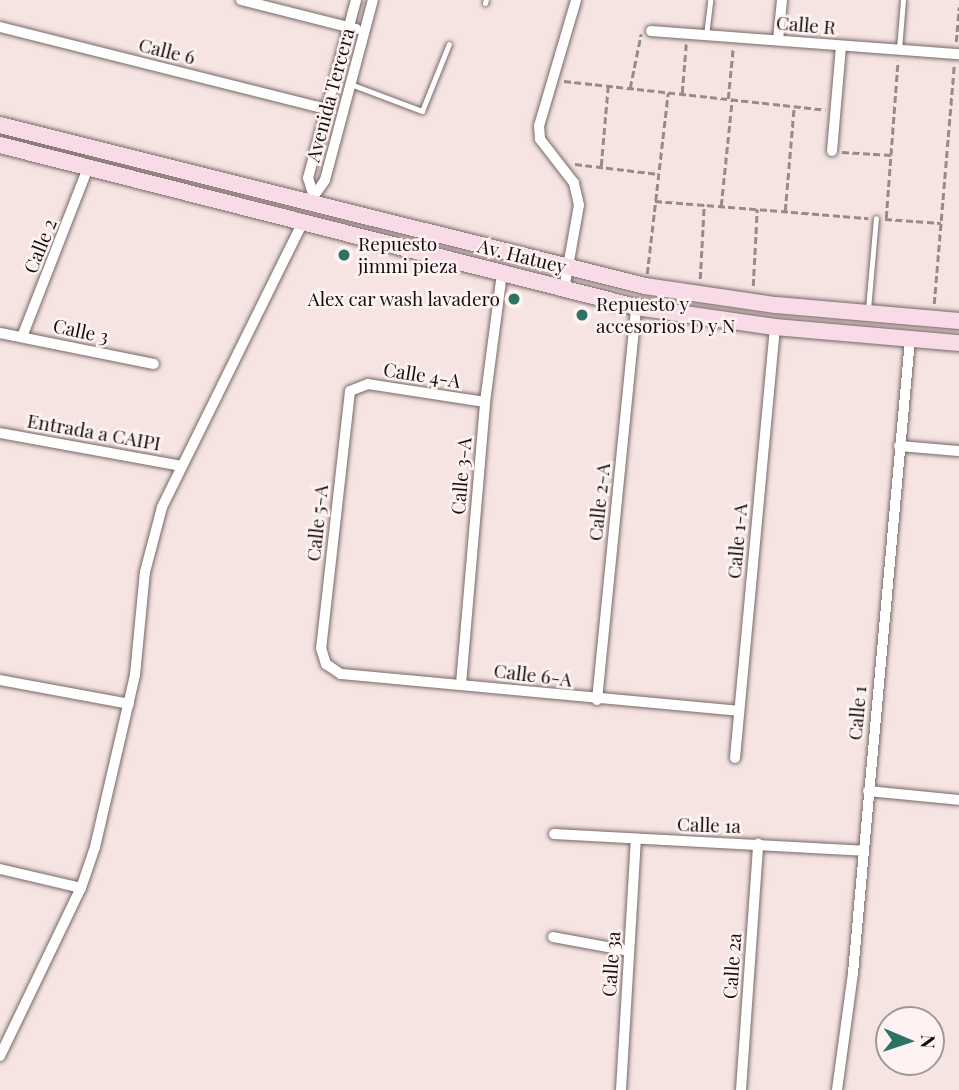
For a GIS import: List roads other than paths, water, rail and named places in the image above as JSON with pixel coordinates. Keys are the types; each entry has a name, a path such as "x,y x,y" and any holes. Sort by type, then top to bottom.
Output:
{"main road":[{"name":"Av. Hatuey","path":"0,125 311,198 569,269 645,286 752,302 959,321"},
{"name":"Av. Hatuey","path":"0,145 636,307 775,327 959,343"}],"street":[{"path":"241,0 365,32"},
{"name":"Avenida Tercera","path":"311,198 308,178 356,0"},
{"name":"Avenida Tercera","path":"311,198 325,180 353,85 373,0"},
{"path":"564,289 579,205 574,183 540,139 538,126 576,0"},
{"path":"778,40 782,0"},
{"name":"Calle 6","path":"0,27 326,109"},
{"name":"Calle R","path":"651,31 957,54"},
{"path":"832,151 841,46"},
{"name":"Calle 2","path":"22,337 89,168"},
{"path":"0,1056 81,888 129,704 151,539 181,466 303,222"},
{"name":"Calle 3-A","path":"461,684 485,402 502,273"},
{"name":"Calle 2-A","path":"597,701 636,307"},
{"name":"Calle 1-A","path":"735,758 775,327"},
{"name":"Calle 3","path":"0,332 154,365"},
{"name":"Calle 1","path":"837,1090 863,851 910,339"},
{"name":"Calle 4-A","path":"354,386 368,384 485,402"},
{"name":"Calle 5-A","path":"326,664 321,648 348,399 354,386"},
{"name":"Entrada a CAIPI","path":"0,433 181,466"},
{"path":"899,446 959,451"},
{"name":"Calle 6-A","path":"326,664 341,674 461,684 597,701 738,711"},
{"path":"0,680 129,704"},
{"path":"868,791 959,800"},
{"name":"Calle 1a","path":"554,834 636,841 863,851"},
{"name":"Calle 3a","path":"621,1090 636,841"},
{"name":"Calle 2a","path":"741,1090 758,845"},
{"path":"0,869 81,888"},
{"path":"553,937 629,951"}],"lane":[{"path":"706,35 710,0"},
{"path":"899,50 903,0"},
{"path":"353,85 422,111 449,44"},
{"path":"867,314 876,218"}],"place":[{"name":"Repuesto jimmi pieza","path":"344,255"},
{"name":"Alex car wash lavadero","path":"514,299"},
{"name":"Repuesto y accesorios D y N","path":"582,315"}]}
